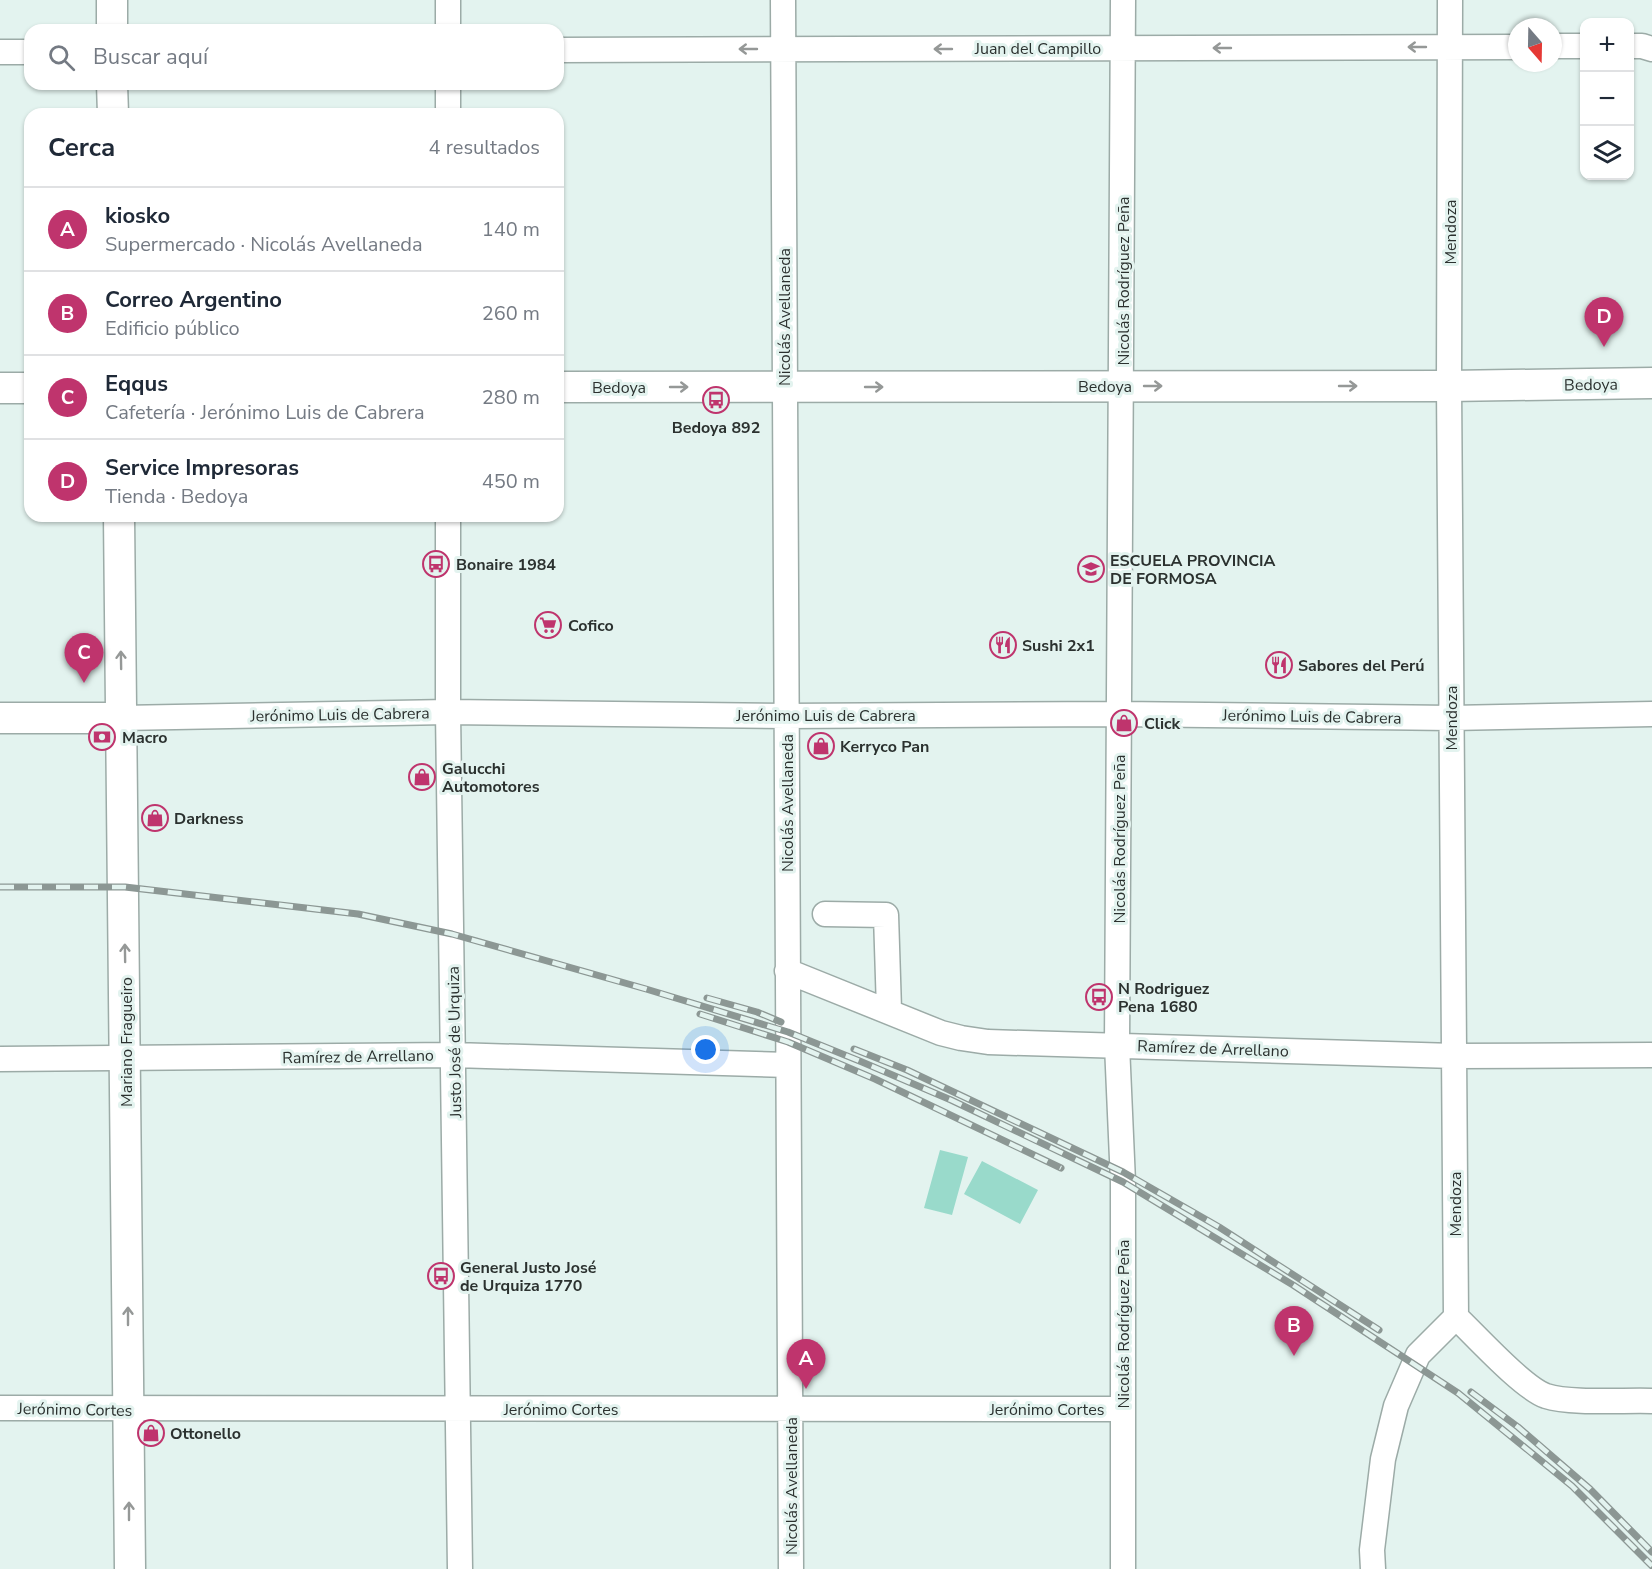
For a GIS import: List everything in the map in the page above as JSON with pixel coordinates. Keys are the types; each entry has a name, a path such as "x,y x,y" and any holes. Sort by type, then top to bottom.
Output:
{"main road":[{"path":"112,0 112,24"},
{"path":"112,90 113,108"},
{"name":"Bedoya","path":"564,387 1449,386 1652,383"},
{"path":"0,388 24,388"},
{"name":"Mariano Fragueiro","path":"119,522 130,1569"},
{"name":"Jerónimo Luis de Cabrera","path":"0,718 121,718"}],"street":[{"path":"448,0 448,24"},
{"name":"Nicolás Avellaneda","path":"783,0 791,1569"},
{"name":"Nicolás Rodríguez Peña","path":"1123,0 1118,1045 1123,1182 1123,1569"},
{"name":"Mendoza","path":"1450,0 1449,386 1456,1317"},
{"path":"1562,46 1580,46"},
{"path":"1634,46 1652,49"},
{"name":"Juan del Campillo","path":"564,50 1508,47"},
{"path":"0,52 24,52"},
{"path":"448,90 448,108"},
{"name":"Justo José de Urquiza","path":"448,522 448,712 460,1569"},
{"name":"Jerónimo Luis de Cabrera","path":"121,718 448,712 786,716 1120,714 1451,718 1652,714"},
{"path":"825,914 886,915 889,1010"},
{"name":"Ramírez de Arrellano","path":"787,971 889,1010 941,1033 987,1042 1454,1056 1652,1055"},
{"name":"Ramírez de Arrellano","path":"0,1059 454,1055 788,1065"},
{"path":"1373,1569 1372,1550 1383,1459 1396,1406 1418,1355 1456,1317 1525,1383 1545,1396 1567,1400 1652,1401"},
{"name":"Jerónimo Cortes","path":"0,1408 1123,1409"}],"green space":[{"path":"940,1150 968,1157 952,1215 924,1208"},
{"path":"982,1161 1038,1190 1020,1224 964,1194"}],"railway":[{"path":"0,887 125,887 358,914 452,934 646,989 788,1032 862,1062 951,1100 1123,1182 1293,1285 1458,1393 1572,1486 1652,1566"},
{"path":"707,998 757,1012 781,1022"},
{"path":"700,1014 788,1042 875,1079 1061,1168"},
{"path":"854,1049 907,1070 1123,1172 1219,1227 1379,1330"},
{"path":"1471,1392 1518,1427 1590,1489 1652,1552"}],"place":[{"name":"Service Impresoras","path":"1604,347"},
{"name":"Bedoya 892","path":"716,400"},
{"name":"Bonaire 1984","path":"436,564"},
{"name":"ESCUELA PROVINCIA DE FORMOSA","path":"1091,569"},
{"name":"Cofico","path":"548,625"},
{"name":"Sushi 2x1","path":"1003,645"},
{"name":"Sabores del Perú","path":"1279,665"},
{"name":"Eqqus","path":"84,683"},
{"name":"Click","path":"1124,723"},
{"name":"Macro","path":"102,737"},
{"name":"Kerryco Pan","path":"821,746"},
{"name":"Galucchi Automotores","path":"422,777"},
{"name":"Darkness","path":"155,818"},
{"name":"N Rodriguez Pena 1680","path":"1099,997"},
{"name":"General Justo José de Urquiza 1770","path":"441,1276"},
{"name":"Correo Argentino","path":"1294,1356"},
{"name":"kiosko","path":"806,1389"},
{"name":"Ottonello","path":"151,1433"}]}
